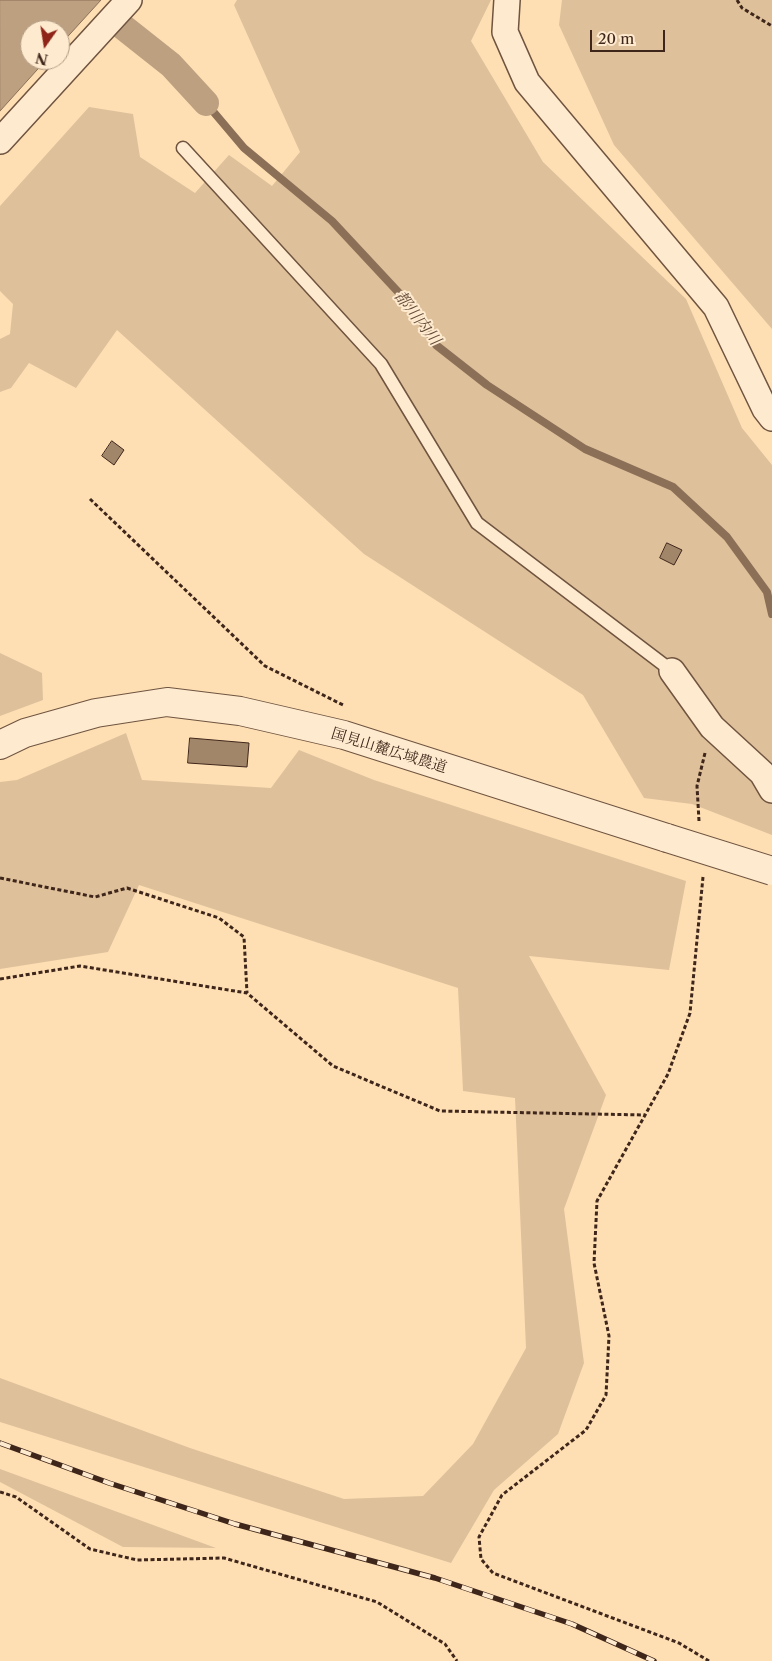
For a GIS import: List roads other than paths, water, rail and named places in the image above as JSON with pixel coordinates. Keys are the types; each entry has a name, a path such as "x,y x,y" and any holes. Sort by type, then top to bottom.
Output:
{"street":[{"path":"0,141 129,0"},
{"path":"507,0 505,32 527,82 716,307 765,409 772,418"},
{"path":"672,671 712,727 762,773 772,790"},
{"name":"国見山麓広域農道","path":"0,745 25,733 96,713 167,702 240,711 344,735 772,871"}],"lane":[{"path":"183,148 381,364 477,523 672,671"}],"waterway":[{"name":"都川内川","path":"123,27 171,65 206,103"},
{"name":"都川内川","path":"206,103 244,148 332,221 414,309 436,345 487,385 585,449 673,487 727,537 767,592 772,614"}],"railway":[{"path":"0,1443 109,1483 235,1524 435,1578 572,1624 654,1661"}]}
